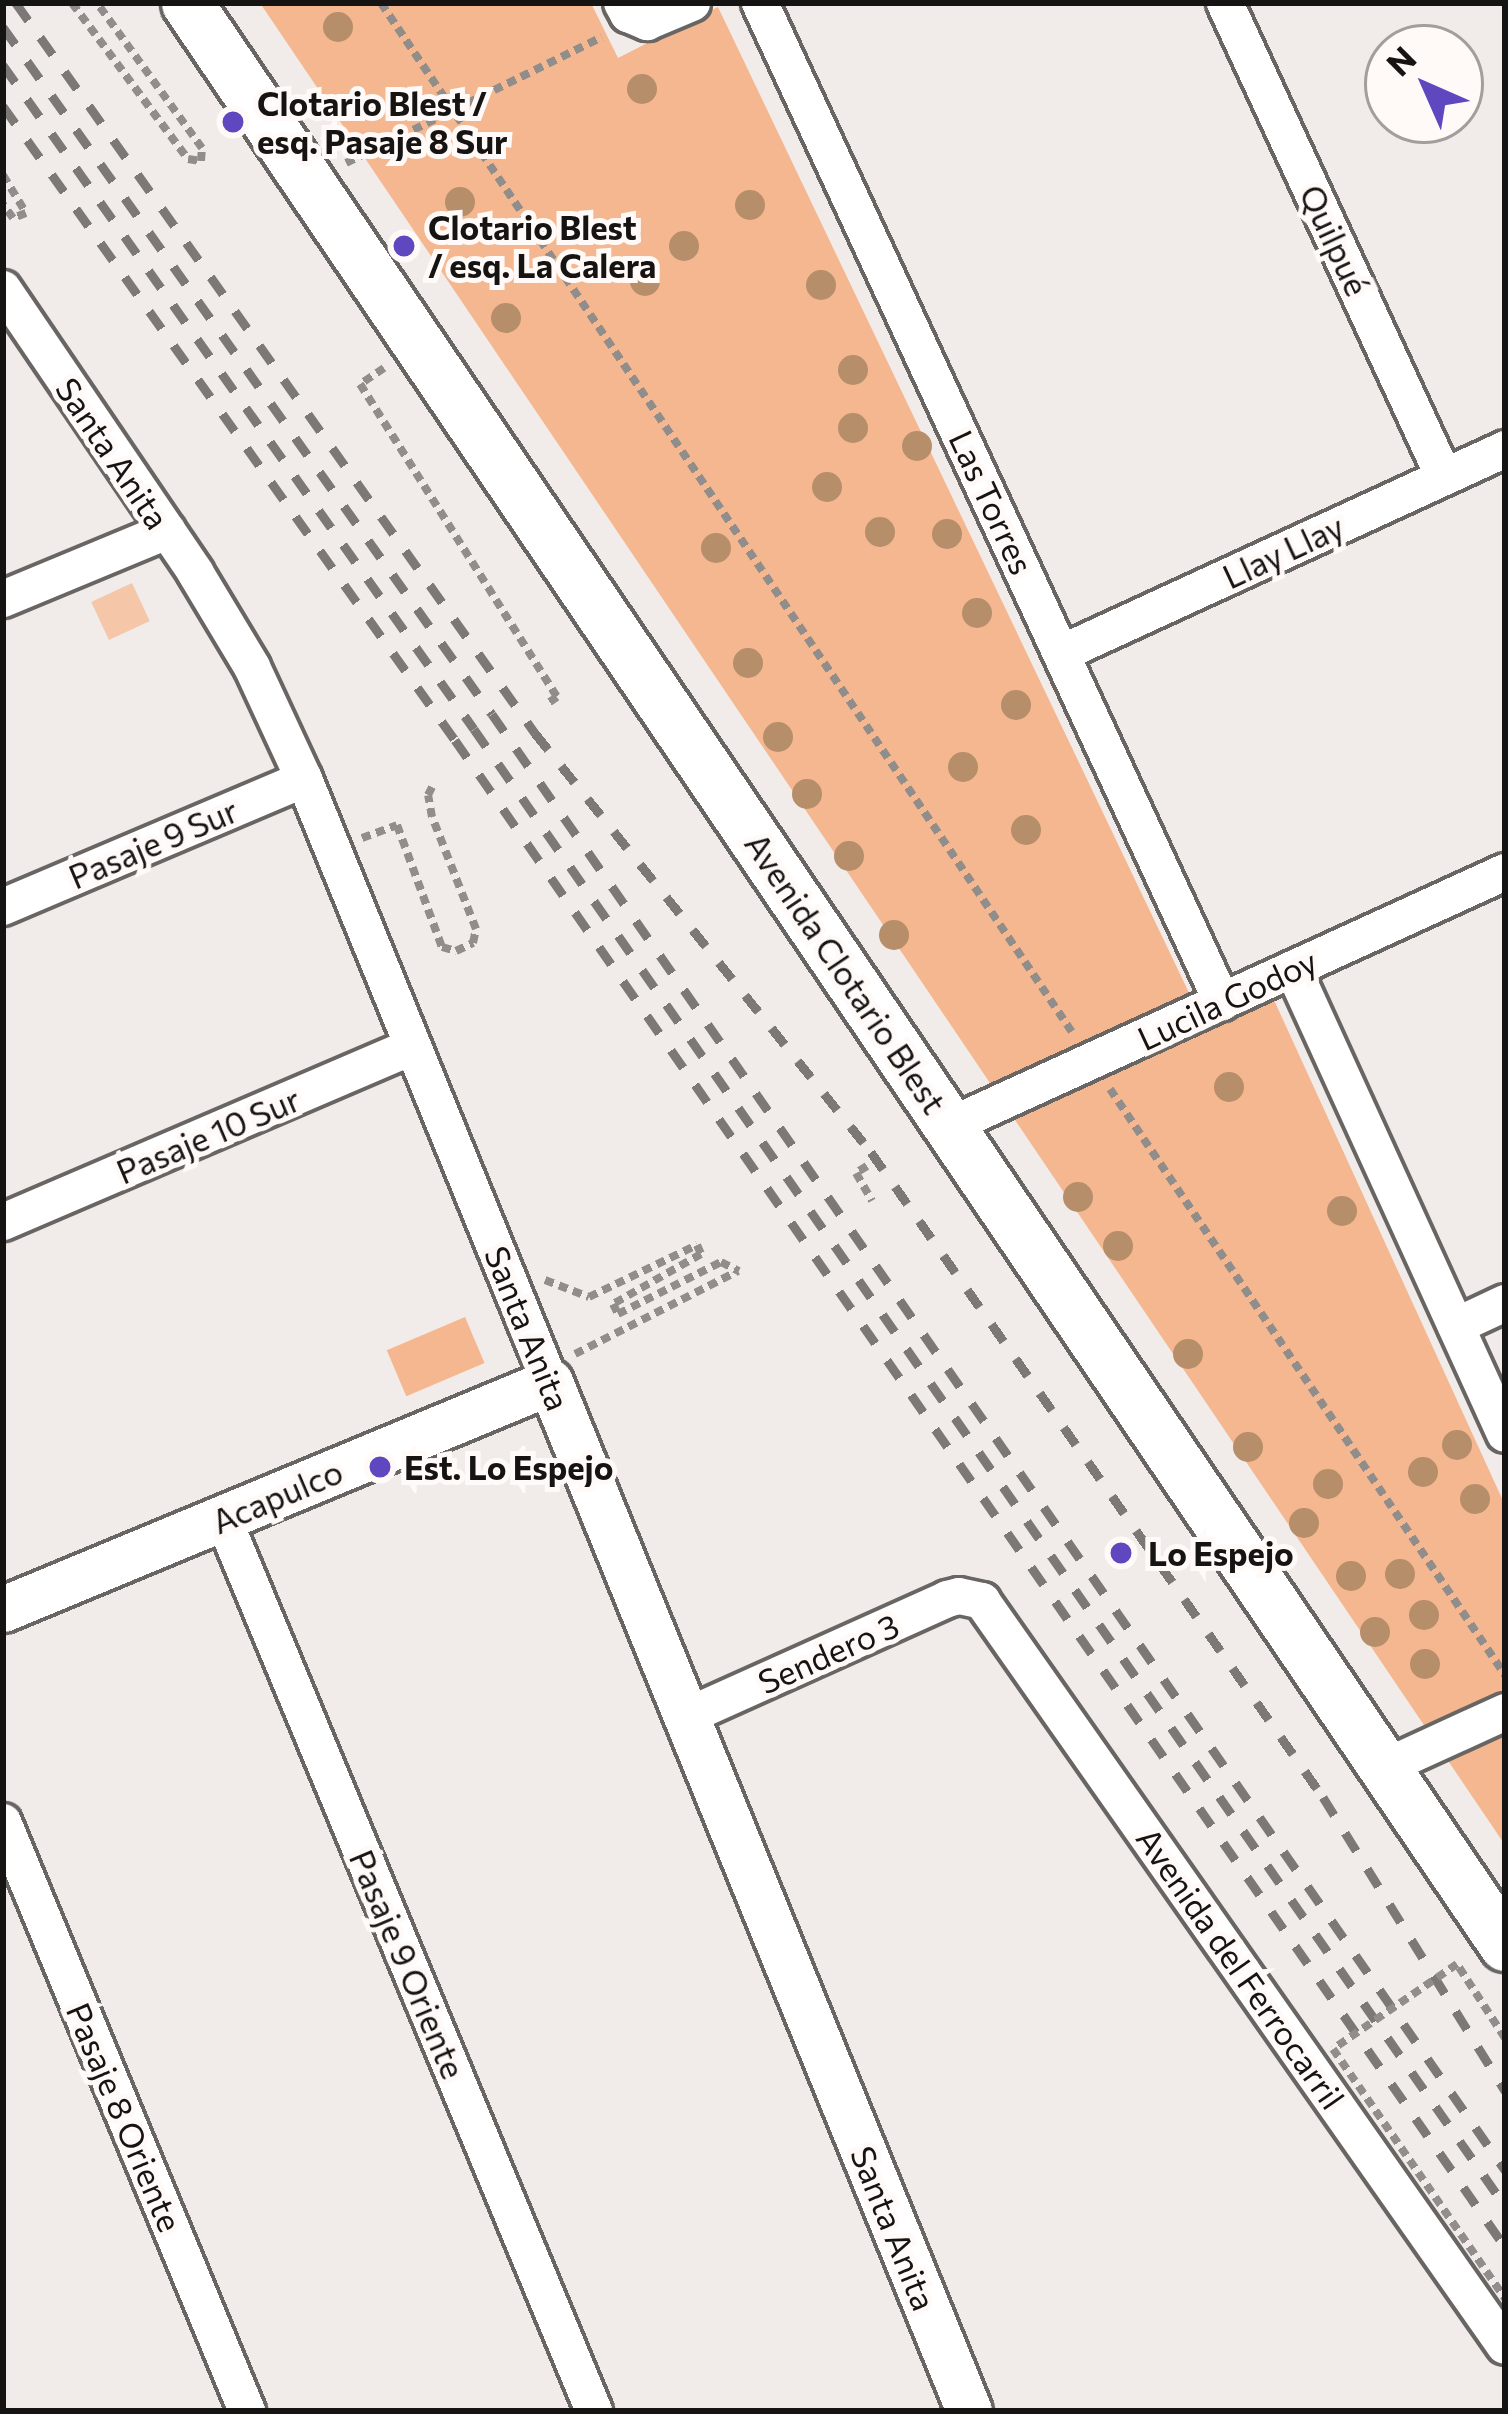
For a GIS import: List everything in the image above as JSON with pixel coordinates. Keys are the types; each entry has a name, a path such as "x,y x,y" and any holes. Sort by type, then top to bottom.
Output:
{"main road":[{"name":"Avenida Clotario Blest","path":"187,3 1505,1945"}],"street":[{"path":"629,12 657,20 692,3"},
{"name":"Las Torres","path":"760,3 1222,1002"},
{"name":"Quilpué","path":"1225,3 1444,476"},
{"name":"Santa Anita","path":"3,290 252,667 304,779 969,2411"},
{"name":"Llay Llay","path":"1062,653 1505,448"},
{"path":"3,599 166,532"},
{"name":"Pasaje 9 Sur","path":"3,907 304,779"},
{"name":"Lucila Godoy","path":"949,1126 1505,872"},
{"path":"1293,970 1505,1434"},
{"name":"Pasaje 10 Sur","path":"3,1222 412,1047"},
{"path":"1456,1326 1505,1303"},
{"name":"Acapulco","path":"3,1609 550,1382"},
{"name":"Pasaje 9 Oriente","path":"223,1518 594,2411"},
{"name":"Sendero 3","path":"685,1717 947,1599 972,1597"},
{"name":"Avenida del Ferrocarril","path":"972,1597 990,1609 1505,2346"},
{"path":"1384,1767 1505,1712"},
{"name":"Pasaje 8 Oriente","path":"3,1822 247,2411"}],"path":[{"path":"72,3 188,159 201,161 202,148 97,3"},
{"path":"380,3 1505,1675"},
{"path":"307,182 450,112 629,12"},
{"path":"3,175 26,213 13,218 3,204"},
{"path":"416,345 360,385 557,697 545,705"},
{"path":"332,850 397,825 442,947 456,951 473,943 476,929 432,817 428,795 433,787"},
{"path":"867,1166 856,1172 872,1201"},
{"path":"512,1289 541,1278 589,1297 697,1245 701,1254 613,1304 618,1313 721,1262 740,1271 588,1347"},
{"path":"1505,2038 1457,1964 1333,2049 1505,2298"}],"shaded area":[{"path":"260,3 591,3 618,58 718,7 1192,999 1219,1025 1274,1000 1505,1505 1505,1845"},
{"path":"465,1317 485,1363 406,1396 387,1350"}],"building":[{"path":"132,583 150,621 109,640 91,602"}],"railway":[{"path":"16,3 535,733 871,1152 1323,1797 1505,2091"},
{"path":"3,27 492,714 1505,2170"},
{"path":"3,65 474,729 1505,2206"},
{"path":"3,106 455,740 1505,2247"}],"place":[{"name":"Clotario Blest / esq. Pasaje 8 Sur","path":"233,122"},
{"name":"Clotario Blest / esq. La Calera","path":"404,246"},
{"name":"Est. Lo Espejo","path":"380,1467"},
{"name":"Lo Espejo","path":"1121,1553"}]}
